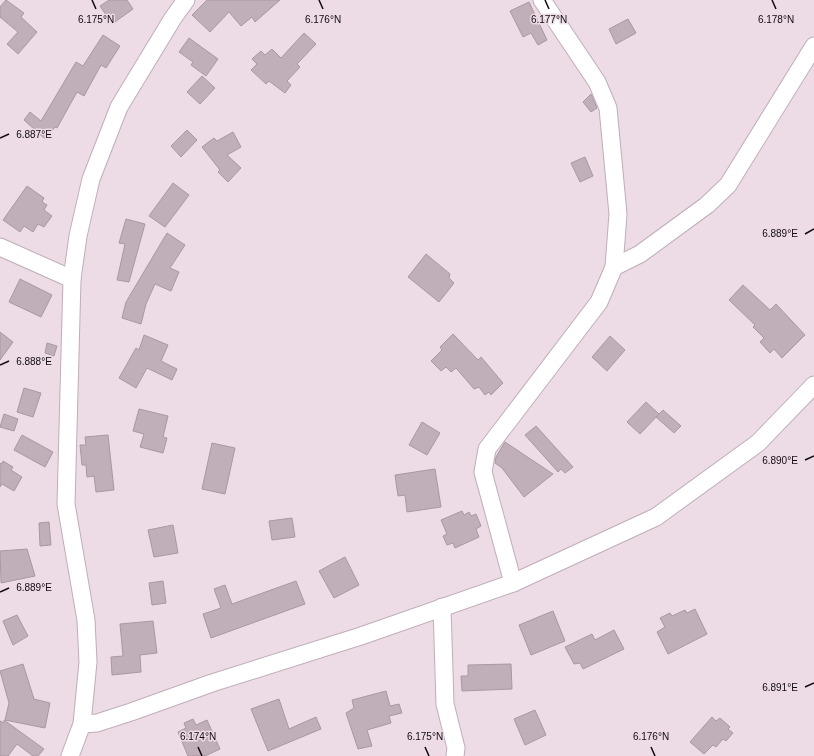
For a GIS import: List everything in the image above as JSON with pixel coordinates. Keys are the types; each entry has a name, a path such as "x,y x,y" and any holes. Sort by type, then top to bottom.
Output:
{"street":[{"path":"70,756 82,724 88,662 86,620 66,504 72,280 78,236 91,179 119,107 173,18 186,0"},
{"path":"513,583 482,472 487,449 599,302 614,267 618,214 608,108 597,82 542,0"},
{"path":"614,267 646,250 707,205 728,185 814,46"},
{"path":"0,247 72,280"},
{"path":"82,724 97,723 131,712 212,682 361,636 513,583 656,517 758,443 814,385"},
{"path":"442,607 445,704 456,748 455,756"}],"building":[{"path":"6,0 24,13 21,17 37,32 18,54 7,44 18,32 0,17 0,7"},
{"path":"109,0 127,0 133,9 112,24 100,6"},
{"path":"207,0 280,0 255,22 252,17 241,26 229,12 210,32 192,15"},
{"path":"529,2 547,40 538,45 531,33 523,37 510,11"},
{"path":"628,19 636,33 616,44 609,29"},
{"path":"304,33 316,44 297,64 300,67 287,81 291,85 285,93 269,81 266,84 251,70 257,64 252,59 261,51 265,55 272,49 281,58"},
{"path":"103,35 120,46 106,68 101,65 84,96 77,92 57,128 55,127 45,139 24,120 30,112 41,121 76,62 83,66"},
{"path":"189,38 218,59 206,76 191,65 193,62 179,52"},
{"path":"202,76 215,88 200,104 187,92"},
{"path":"591,94 597,108 591,112 583,102"},
{"path":"187,130 197,140 181,157 171,146"},
{"path":"233,132 241,147 227,155 241,168 228,182 218,172 220,170 202,147 214,138 217,141"},
{"path":"585,157 593,176 580,182 571,163"},
{"path":"173,183 189,195 165,227 149,216"},
{"path":"27,186 44,198 42,202 47,205 44,210 52,216 44,227 38,224 33,232 24,226 20,232 3,220"},
{"path":"126,219 145,224 129,282 117,280 125,244 119,243"},
{"path":"167,233 185,245 170,268 179,272 171,291 155,284 146,304 141,324 122,318 126,302"},
{"path":"426,254 450,274 449,278 454,283 439,302 408,277"},
{"path":"20,279 52,295 41,317 9,302"},
{"path":"743,285 770,310 776,304 805,335 782,358 774,349 770,353 760,342 764,338 753,327 755,325 729,300"},
{"path":"0,332 13,342 0,360"},
{"path":"453,334 478,360 481,357 503,383 491,395 489,392 485,395 479,387 474,389 456,368 451,372 446,367 441,371 431,361 442,350 440,347"},
{"path":"144,335 168,345 161,361 177,369 172,380 147,368 136,388 119,378 136,348 139,350"},
{"path":"610,336 625,350 607,371 592,357"},
{"path":"47,343 57,346 54,356 45,353"},
{"path":"24,388 41,393 33,417 17,412"},
{"path":"646,402 659,414 640,434 627,422"},
{"path":"139,409 168,416 163,437 167,438 163,453 140,447 144,434 133,431"},
{"path":"663,410 681,426 674,433 656,417"},
{"path":"4,414 18,419 14,431 0,427"},
{"path":"422,422 440,433 427,455 409,445"},
{"path":"536,426 573,467 565,473 561,469 558,472 525,435"},
{"path":"22,435 53,452 45,467 14,450"},
{"path":"108,435 114,490 96,492 94,476 87,477 86,465 82,465 80,445 86,445 85,437"},
{"path":"505,442 553,474 524,497 502,468 495,463 496,457"},
{"path":"212,443 235,448 225,494 202,489"},
{"path":"3,461 13,467 11,470 22,477 14,491 2,484 0,487 0,463 2,464"},
{"path":"435,469 441,507 407,512 405,495 398,496 395,475"},
{"path":"462,511 464,515 469,512 471,516 476,514 481,526 476,529 479,537 455,548 453,543 447,545 443,536 447,534 441,520"},
{"path":"292,518 295,537 272,540 269,521"},
{"path":"49,522 51,545 40,546 39,523"},
{"path":"173,525 178,553 154,557 148,530"},
{"path":"27,549 35,576 1,583 0,551"},
{"path":"345,557 359,585 334,598 319,571"},
{"path":"163,581 166,603 152,605 149,583"},
{"path":"296,581 305,604 211,638 203,614 221,608 214,589 225,585 232,604"},
{"path":"695,609 707,634 668,654 657,632 665,627 660,618 670,613 672,616 685,610 687,613"},
{"path":"553,611 565,641 531,655 519,625"},
{"path":"17,615 28,636 13,645 3,621"},
{"path":"153,621 157,653 140,655 141,672 112,675 111,657 123,656 120,624"},
{"path":"614,630 624,649 583,669 580,663 574,664 565,647 592,634 595,640"},
{"path":"23,664 34,699 50,703 45,728 5,720 9,703 0,671"},
{"path":"511,664 512,689 462,691 461,676 468,676 468,665"},
{"path":"386,691 390,706 399,704 402,713 389,716 391,723 367,730 372,746 358,749 346,713 354,708 352,700"},
{"path":"279,699 289,729 316,717 321,729 268,751 251,709"},
{"path":"535,710 546,735 525,745 514,719"},
{"path":"712,717 716,721 720,718 730,727 728,729 733,733 726,741 723,739 716,747 713,745 704,754 690,742"},
{"path":"193,719 196,725 207,720 220,749 205,756 188,756 178,732 186,728 184,723"},
{"path":"4,720 44,749 38,756 33,756 17,744 8,756 0,756 0,721 4,723"}]}
